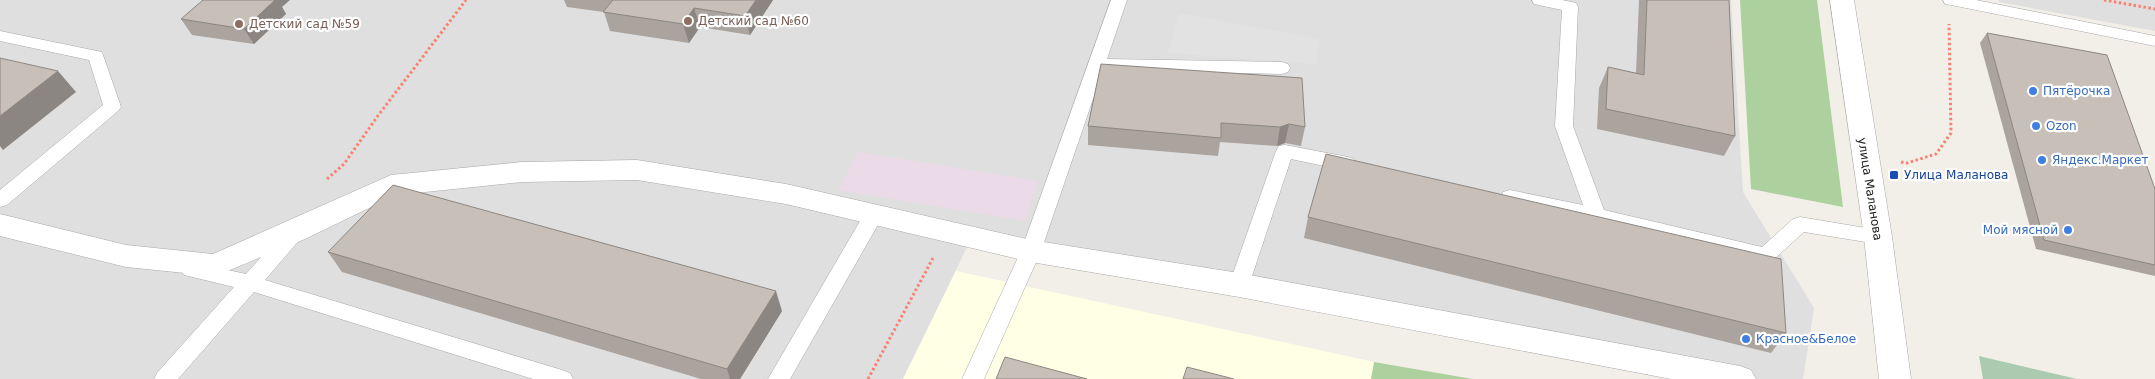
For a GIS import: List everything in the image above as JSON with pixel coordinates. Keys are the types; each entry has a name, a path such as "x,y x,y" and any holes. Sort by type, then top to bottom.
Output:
{"street":[{"name":"улица Маланова","path":"1842,0 1878,237 1895,379"},
{"path":"0,225 126,256 215,265 296,231 391,185 522,172 638,170 786,194 1031,251 1239,285 1740,379"}],"lane":[{"path":"973,379 1031,251 1120,0"},
{"path":"1540,0 1570,7 1564,126 1596,215"},
{"path":"1951,0 2155,40"},
{"path":"0,36 96,56 112,107 0,200"},
{"path":"1097,64 1282,68"},
{"path":"1239,285 1285,151 1362,167"},
{"path":"1489,193 1596,215 1766,255 1800,224 1878,237"},
{"path":"779,379 874,214"},
{"path":"165,379 296,231"},
{"path":"126,256 250,283 562,379"}],"path":[{"path":"322,184 344,164 377,117 466,0"},
{"path":"2104,0 2155,8"},
{"path":"1866,160 1907,163 1936,154 1952,133 1949,19"},
{"path":"868,379 936,252"}],"shaded area":[{"path":"0,0 1731,0 1743,192 1814,308 1803,379 1746,379 972,237 903,379 0,379"},
{"path":"1999,0 2155,0 2155,31 1999,2"},
{"path":"1179,13 1320,39 1316,64 1168,53"},
{"path":"858,152 1038,181 1025,221 839,190"},
{"path":"956,271 1374,362 1473,379 903,379"},
{"path":"1979,356 2077,379 1983,379"}],"green space":[{"path":"1740,0 1817,0 1843,207 1751,189"},
{"path":"1374,362 1473,379 1371,379"}],"building":[{"path":"203,0 275,0 244,29 181,19"},
{"path":"613,0 756,0 745,16 694,8 683,24 603,12"},
{"path":"1647,0 1729,0 1735,136 1606,109 1608,67 1644,75"},
{"path":"1987,33 2107,55 2155,189 2155,265 2044,240"},
{"path":"0,58 58,71 0,116"},
{"path":"1101,64 1302,78 1305,127 1289,124 1280,127 1221,123 1221,138 1088,126"},
{"path":"1326,154 1781,259 1786,333 1308,217"},
{"path":"393,185 776,291 727,369 328,252"},
{"path":"1005,357 1087,379 996,379"},
{"path":"1187,367 1234,379 1183,379"}],"place":[{"name":"Детский сад №60","path":"688,21"},
{"name":"Детский сад №59","path":"239,24"},
{"name":"Пятёрочка","path":"2033,91"},
{"name":"Ozon","path":"2036,126"},
{"name":"Яндекс.Маркет","path":"2042,160"},
{"name":"Улица Маланова","path":"1894,175"},
{"name":"Мой мясной","path":"2068,230"},
{"name":"Красное&Белое","path":"1746,339"}]}
